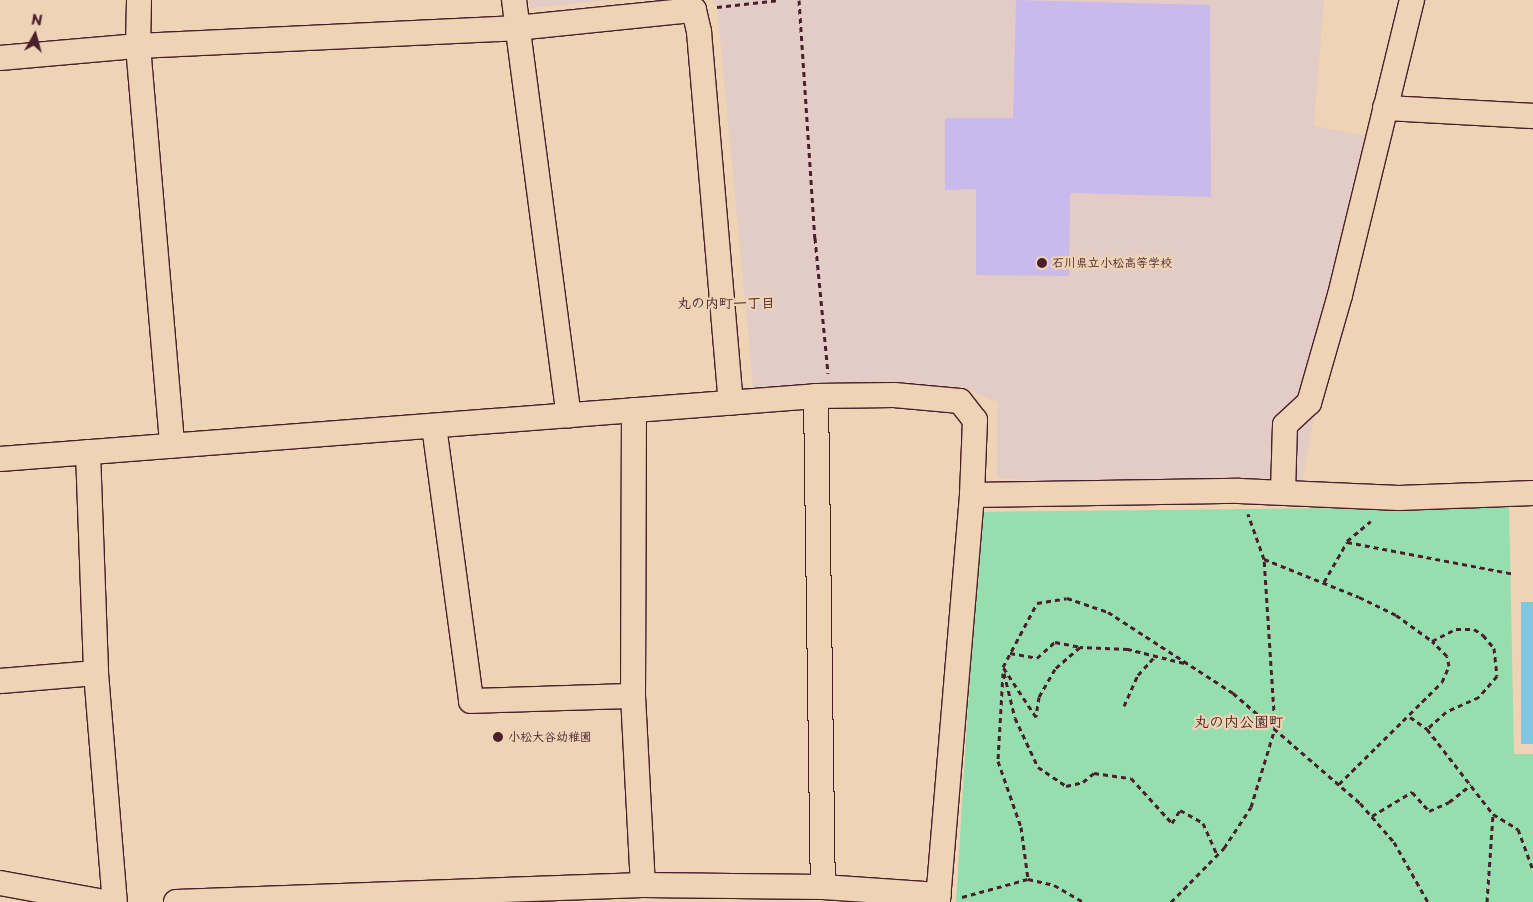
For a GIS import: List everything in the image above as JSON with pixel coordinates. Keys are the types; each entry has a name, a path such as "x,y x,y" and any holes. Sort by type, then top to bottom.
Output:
{"street":[{"path":"139,0 138,46 172,446"},
{"path":"514,0 516,28 569,415"},
{"path":"1283,492 1286,425 1309,403 1340,295 1412,0"},
{"path":"0,58 138,46 516,28 694,10 699,32 731,403"},
{"path":"1385,108 1533,116"},
{"path":"0,459 824,396 894,395 960,401 975,420 972,495 939,898 823,887 643,885 363,899 176,902"},
{"path":"823,887 824,396"},
{"path":"634,410 633,696 643,885"},
{"path":"434,426 471,701 633,696"},
{"path":"88,452 96,673 115,902"},
{"path":"972,495 1239,491 1399,498 1533,493"},
{"path":"0,681 96,673"},
{"path":"0,883 104,902"}],"path":[{"path":"694,10 780,0"},
{"path":"799,0 824,396"},
{"path":"1171,902 1217,854 1251,807 1275,728 1264,559 1239,491"},
{"path":"1324,582 1347,542 1514,574"},
{"path":"1264,559 1324,582 1396,615 1432,640 1447,656 1449,666 1442,682 1410,717 1339,784"},
{"path":"1028,879 1021,827 998,760 998,716 1003,667 1037,603 1067,598 1108,612 1151,637 1184,663 1232,693 1275,728 1339,784 1372,816 1394,842 1428,902"},
{"path":"1427,729 1446,712 1479,697 1497,676 1494,648 1484,635 1474,629 1456,629 1432,640"},
{"path":"1010,653 1037,658 1055,642 1080,647 1128,649 1184,663"},
{"path":"1003,667 1036,716 1039,697 1055,669 1080,647"},
{"path":"1124,706 1138,675 1155,656"},
{"path":"1003,667 1015,718 1038,768 1066,786 1083,782 1094,773 1131,778 1172,822 1180,810 1203,823 1217,854"},
{"path":"1410,717 1427,729 1493,814 1518,829 1533,870"},
{"path":"1372,816 1412,792 1429,811 1449,802 1471,785"},
{"path":"1487,902 1493,814"},
{"path":"939,898 966,897 1028,879 1054,885 1083,902"},
{"path":"966,897 967,902"}],"shaded area":[{"path":"530,0 612,0 530,8"},
{"name":"石川県立小松高等学校","path":"712,0 1324,0 1314,126 1366,136 1299,498 997,478 997,402 966,389 755,407 717,7"}],"green space":[{"path":"1509,506 1514,754 1533,754 1533,902 956,902 980,512"}],"water":[{"path":"1521,602 1533,602 1533,744 1521,744"}],"building":[{"path":"1016,0 1210,5 1211,197 1070,193 1069,276 976,275 976,189 945,190 945,118 1013,118"}],"place":[{"name":"石川県立小松高等学校","path":"1042,263"},
{"name":"小松大谷幼稚園","path":"498,737"}],"district":[{"name":"丸の内町一丁目","path":"726,303"},
{"name":"丸の内公園町","path":"1239,721"}]}
